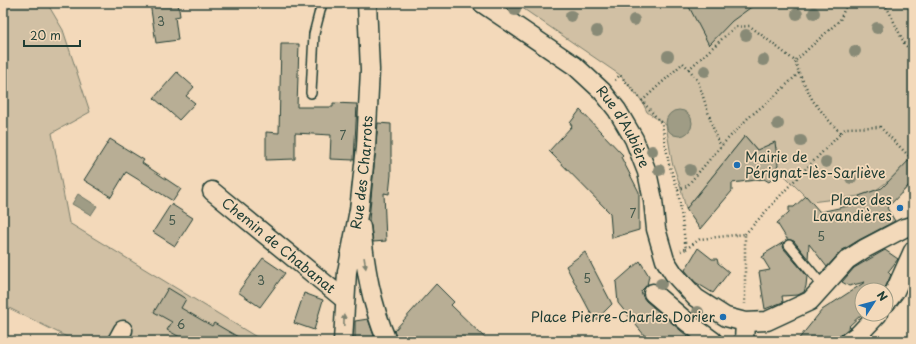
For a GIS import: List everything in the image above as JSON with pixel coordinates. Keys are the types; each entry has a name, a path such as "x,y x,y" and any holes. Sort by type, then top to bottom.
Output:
{"street":[{"name":"Rue des Charrots","path":"343,341 347,272 359,210 366,147 370,70 367,3"},
{"name":"Rue d'Aubière","path":"482,3 575,66 602,91 617,110 634,139 646,172 653,200 656,229 665,260 674,274 696,298 726,317 746,322"},
{"name":"Chemin de Chabanat","path":"212,190 345,300"},
{"path":"359,210 364,261 372,297 387,341"},
{"path":"744,341 746,322 767,321 810,301 847,260 864,249 904,228 913,226"},
{"path":"894,292 913,251"},
{"path":"653,293 687,322 713,341"},
{"path":"849,341 859,334 870,322"}],"lane":[{"path":"311,93 314,34 322,3"},
{"path":"789,245 823,286"}],"path":[{"path":"795,61 840,20 847,3"},
{"path":"885,3 904,43 913,54"},
{"path":"689,69 735,27 750,26 795,61 813,101 841,133"},
{"path":"642,101 683,63 698,81 716,137 721,146"},
{"path":"678,190 687,186 721,146 748,118 776,95 799,72"},
{"path":"686,248 700,239 745,234 846,128 880,127 911,158"},
{"path":"744,293 745,234"}],"shaded area":[{"path":"3,3 47,3 63,30 90,112 52,133 69,223 263,341 75,341 3,305"},
{"path":"515,3 913,3 913,181 901,194 888,181 876,190 859,196 811,202 776,167 775,154 779,150 771,143 767,148 764,147 759,152 747,138 744,137 686,209 672,162 666,125 647,112 642,101 620,75"},
{"path":"679,110 688,114 692,123 688,132 679,136 670,132 666,123 670,114"},
{"path":"78,194 97,206 91,215 72,204"}],"building":[{"path":"150,3 178,3 180,16 175,17 178,40 156,43"},
{"path":"687,3 757,3 732,21 709,45"},
{"path":"281,44 299,44 297,107 333,107 333,103 357,104 354,160 330,159 331,135 295,133 295,159 266,160 266,132 279,133"},
{"path":"177,72 194,87 186,96 195,103 179,120 154,98"},
{"path":"580,110 623,155 621,157 639,192 639,230 612,238 610,213 549,151 572,126 570,123"},
{"path":"378,123 391,124 391,175 389,194 384,193 386,241 373,242 369,220"},
{"path":"745,136 757,150 775,142 778,165 776,167 780,171 769,182 764,179 732,183 732,191 700,229 686,209"},
{"path":"110,139 144,160 142,163 181,189 173,201 126,172 111,197 84,180"},
{"path":"913,156 913,181 887,208 895,221 841,251 827,267 809,244 808,259 794,241 787,239 777,223 789,212 789,207 794,207 806,196 820,212 862,203 859,196 882,188"},
{"path":"171,204 193,218 175,246 153,232"},
{"path":"784,242 784,249 807,276 806,286 804,292 798,295 782,296 783,302 765,309 759,272 770,270 762,257 765,255 764,254"},
{"path":"698,248 712,259 717,259 718,263 729,272 713,293 695,282 685,270"},
{"path":"885,250 898,259 888,272 891,275 888,282 854,282 854,285 849,286 842,282 854,268"},
{"path":"585,252 612,304 595,321 566,266"},
{"path":"263,258 285,273 260,307 238,292"},
{"path":"640,261 649,276 647,285 641,291 643,297 693,341 649,341 618,303 616,282"},
{"path":"436,284 454,302 451,305 488,341 397,341 394,331"},
{"path":"168,288 186,299 181,308 212,326 214,323 245,341 187,341 167,330 172,322 154,312"},
{"path":"854,289 854,321 840,336 839,341 797,341 822,310"},
{"path":"304,293 323,300 314,330 294,323"},
{"path":"368,319 376,341 355,341 355,321"}],"place":[{"name":"Mairie de Pérignat-lès-Sarliève","path":"737,165"},
{"name":"Place des Lavandières","path":"900,208"},
{"name":"Place Pierre-Charles Dorier","path":"723,317"}]}
